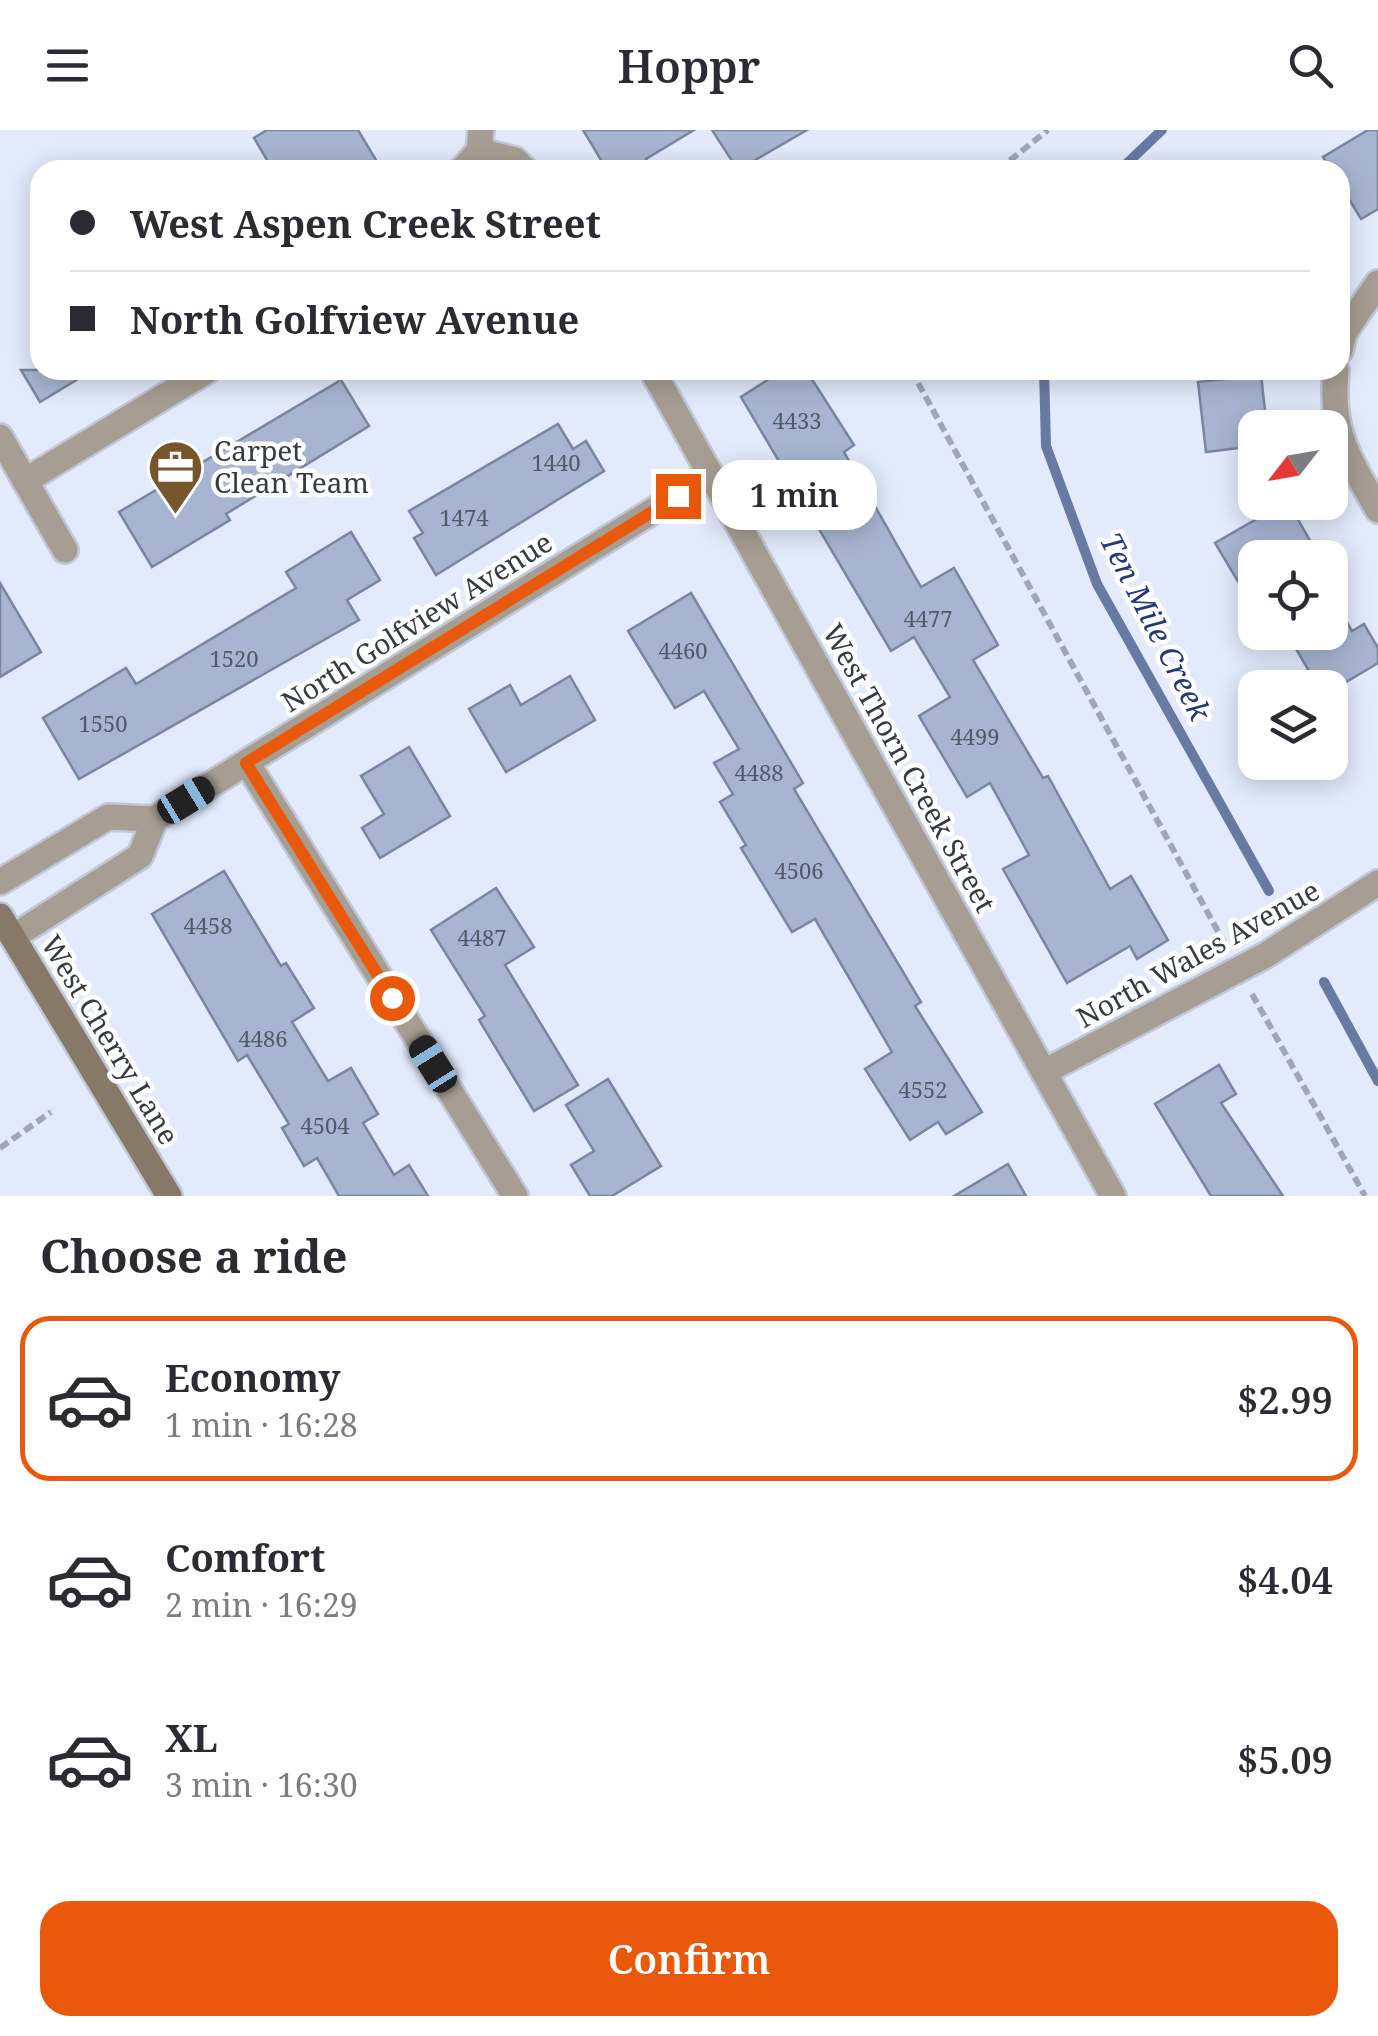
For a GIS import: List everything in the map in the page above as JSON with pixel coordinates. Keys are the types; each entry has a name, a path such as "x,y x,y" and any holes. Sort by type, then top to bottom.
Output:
{"main road":[{"name":"West Cherry Lane","path":"6,926 169,1196"}],"street":[{"path":"474,150 515,160"},
{"path":"1350,325 1378,284"},
{"path":"25,481 192,380"},
{"name":"West Thorn Creek Street","path":"658,380 1113,1196"},
{"path":"1335,380 1332,410 1343,448 1378,510"},
{"path":"0,438 65,550"},
{"name":"North Golfview Avenue","path":"6,926 140,856 155,819 711,475"},
{"path":"246,763 515,1196"},
{"path":"0,882 108,816 155,819"},
{"name":"North Wales Avenue","path":"1044,1072 1266,956 1378,884"}],"path":[{"path":"1010,160 1048,130"},
{"path":"916,380 1228,949"},
{"path":"1252,994 1364,1196"},
{"path":"0,1148 52,1112"}],"building":[{"path":"267,130 358,130 376,160 267,160 254,138"},
{"path":"583,130 694,130 647,160 601,160"},
{"path":"712,130 807,130 755,160 732,160"},
{"path":"1368,130 1378,130 1378,209 1361,219 1350,201 1350,160 1323,157"},
{"path":"21,370 30,370 30,380 76,380 40,402"},
{"path":"341,380 369,426 226,514 230,520 152,567 119,512"},
{"path":"767,380 812,380 854,445 844,452 921,587 954,568 998,645 973,660 1043,778 1048,776 1110,889 1131,876 1168,940 1137,959 1130,946 1067,983 1003,869 1029,855 990,783 967,797 919,716 950,697 914,637 891,651 741,397"},
{"path":"1262,380 1265,410 1238,410 1238,448 1206,452 1198,382"},
{"path":"558,424 573,449 586,441 604,471 436,575 414,538 423,533 409,511"},
{"path":"1255,520 1298,520 1310,540 1238,540 1238,582 1215,543"},
{"path":"351,532 380,580 347,600 359,620 79,779 43,718 126,668 136,684 296,588 286,572"},
{"path":"0,583 41,652 0,677"},
{"path":"691,593 803,783 794,789 921,1002 915,1006 982,1112 946,1134 938,1122 910,1140 865,1069 892,1052 815,919 792,932 741,848 746,845 720,802 733,794 714,763 739,749 704,691 675,708 628,631"},
{"path":"1348,624 1352,631 1364,624 1378,648 1378,663 1348,681 1348,670 1308,670 1297,650 1348,650"},
{"path":"570,676 595,720 506,772 469,709 510,685 521,705"},
{"path":"409,747 450,816 380,858 362,828 384,814 361,776"},
{"path":"224,871 281,966 286,963 314,1008 292,1022 328,1081 351,1068 378,1114 363,1123 394,1175 409,1165 428,1196 339,1196 317,1158 304,1166 282,1128 289,1124 247,1055 238,1061 152,914"},
{"path":"496,888 534,947 505,965 578,1085 534,1111 479,1020 485,1016 431,930"},
{"path":"1219,1065 1236,1094 1221,1103 1283,1196 1211,1196 1155,1104"},
{"path":"608,1079 661,1166 612,1196 590,1196 571,1165 594,1151 566,1105"},
{"path":"1008,1164 1026,1196 954,1196"}],"waterway":[{"name":"Ten Mile Creek","path":"1130,160 1162,130"},
{"name":"Ten Mile Creek","path":"1044,380 1046,446 1097,584 1269,891"},
{"name":"Ten Mile Creek","path":"1324,982 1378,1081"}],"place":[{"name":"Carpet Clean Team","path":"175,516"}],"route":[{"path":"392,998 246,763 678,496"}]}
